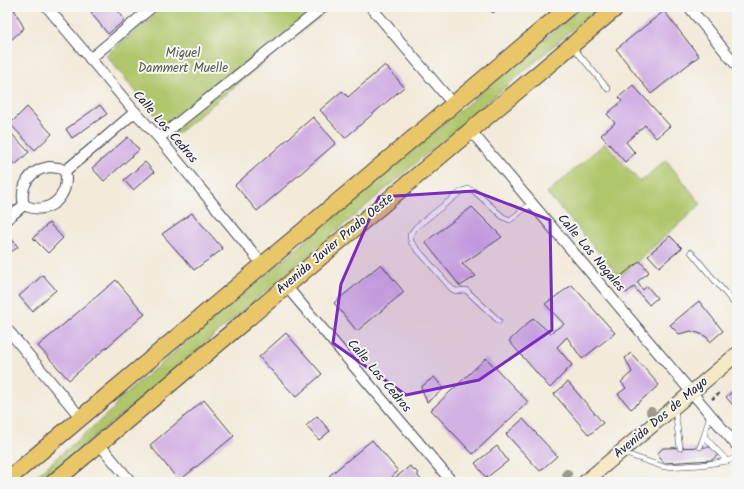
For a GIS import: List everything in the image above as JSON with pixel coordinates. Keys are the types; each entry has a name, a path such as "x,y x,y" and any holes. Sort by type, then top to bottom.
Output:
{"main road":[{"path":"12,479 81,418 569,7"},
{"name":"Avenida Javier Prado Oeste","path":"54,482 617,7"}],"street":[{"name":"Calle Los Cedros","path":"47,7 135,112 159,138 262,265"},
{"path":"90,59 152,7"},
{"path":"159,138 323,7"},
{"path":"371,7 453,104"},
{"path":"689,7 737,66"},
{"path":"65,171 135,112"},
{"name":"Calle Los Nogales","path":"470,130 737,446"},
{"path":"49,167 59,168 65,171 65,187 62,195 55,202 47,207 38,209 29,208 24,205 22,199 23,190 26,182 32,174 40,169 49,167"},
{"path":"7,219 24,205"},
{"name":"Calle Los Cedros","path":"286,286 452,482"},
{"path":"7,328 81,418"},
{"name":"Avenida Dos de Mayo","path":"585,482 737,354"},
{"path":"99,444 131,482"}],"lane":[{"path":"572,45 608,89"},
{"path":"499,321 466,290 452,290 411,242 410,234 416,227 462,191 468,189 474,191 503,217 510,220 532,203"},
{"path":"691,252 737,307"},
{"path":"674,406 680,448"},
{"path":"700,447 710,414"},
{"path":"704,436 727,461"},
{"path":"620,452 664,467 681,464 727,461 737,458"}],"path":[{"path":"712,399 721,392"}],"highlighted area":[{"path":"474,191 550,220 552,330 479,380 406,395 333,343 341,284 379,197"}],"green space":[{"name":"Miguel Dammert Muelle","path":"164,7 331,7 173,137 106,55"},
{"path":"582,7 599,7 127,410 38,482 35,482 33,479 113,409 119,399"},
{"path":"605,143 640,182 666,160 701,204 620,277 547,193"}],"building":[{"path":"98,7 115,7 125,20 108,34 91,13"},
{"path":"487,7 500,7 493,13"},
{"path":"14,9 24,28 11,40 7,36 7,16"},
{"path":"664,11 699,56 651,94 616,49"},
{"path":"385,65 404,87 345,138 320,110 342,91 348,97"},
{"path":"633,85 670,126 656,138 645,125 626,142 635,153 625,162 601,135 615,123 607,114 622,101 619,97"},
{"path":"100,105 107,114 72,138 66,129"},
{"path":"27,107 52,134 35,150 10,124"},
{"path":"313,117 336,143 257,211 235,185"},
{"path":"7,129 29,152 15,165 7,156"},
{"path":"128,137 139,150 104,181 92,168"},
{"path":"145,162 154,172 133,190 124,180"},
{"path":"472,207 502,237 462,264 476,276 460,286 425,242"},
{"path":"192,213 223,249 194,270 162,234"},
{"path":"49,223 63,238 48,253 33,238"},
{"path":"7,233 18,247 7,255"},
{"path":"670,236 682,248 659,267 648,255"},
{"path":"640,261 649,272 637,282 643,290 647,286 657,298 649,305 634,287 626,293 616,280"},
{"path":"381,264 404,292 357,331 334,303"},
{"path":"43,275 56,290 32,311 19,296"},
{"path":"116,280 145,314 69,380 38,346"},
{"path":"572,285 615,333 582,359 567,337 557,347 572,365 550,388 509,341 533,318 550,333 564,324 545,304"},
{"path":"699,301 723,331 710,342 708,338 703,335 691,331 679,334 670,325"},
{"path":"286,333 322,374 296,397 259,357"},
{"path":"631,353 659,385 631,409 618,394 626,388 621,382 632,372 625,358"},
{"path":"486,358 528,402 473,454 431,410"},
{"path":"434,377 444,389 427,402 421,387"},
{"path":"568,382 603,423 589,435 554,394"},
{"path":"737,387 737,410 726,397"},
{"path":"204,400 234,436 179,481 150,445"},
{"path":"317,416 330,431 319,440 306,426"},
{"path":"523,419 557,456 540,471 506,434"},
{"path":"372,440 398,471 387,482 335,482 329,476"},
{"path":"497,446 508,461 486,478 475,463"},
{"path":"712,447 719,454 712,460 664,463 657,454 663,448"},
{"path":"410,466 418,473 418,476 422,481 390,482"}]}
